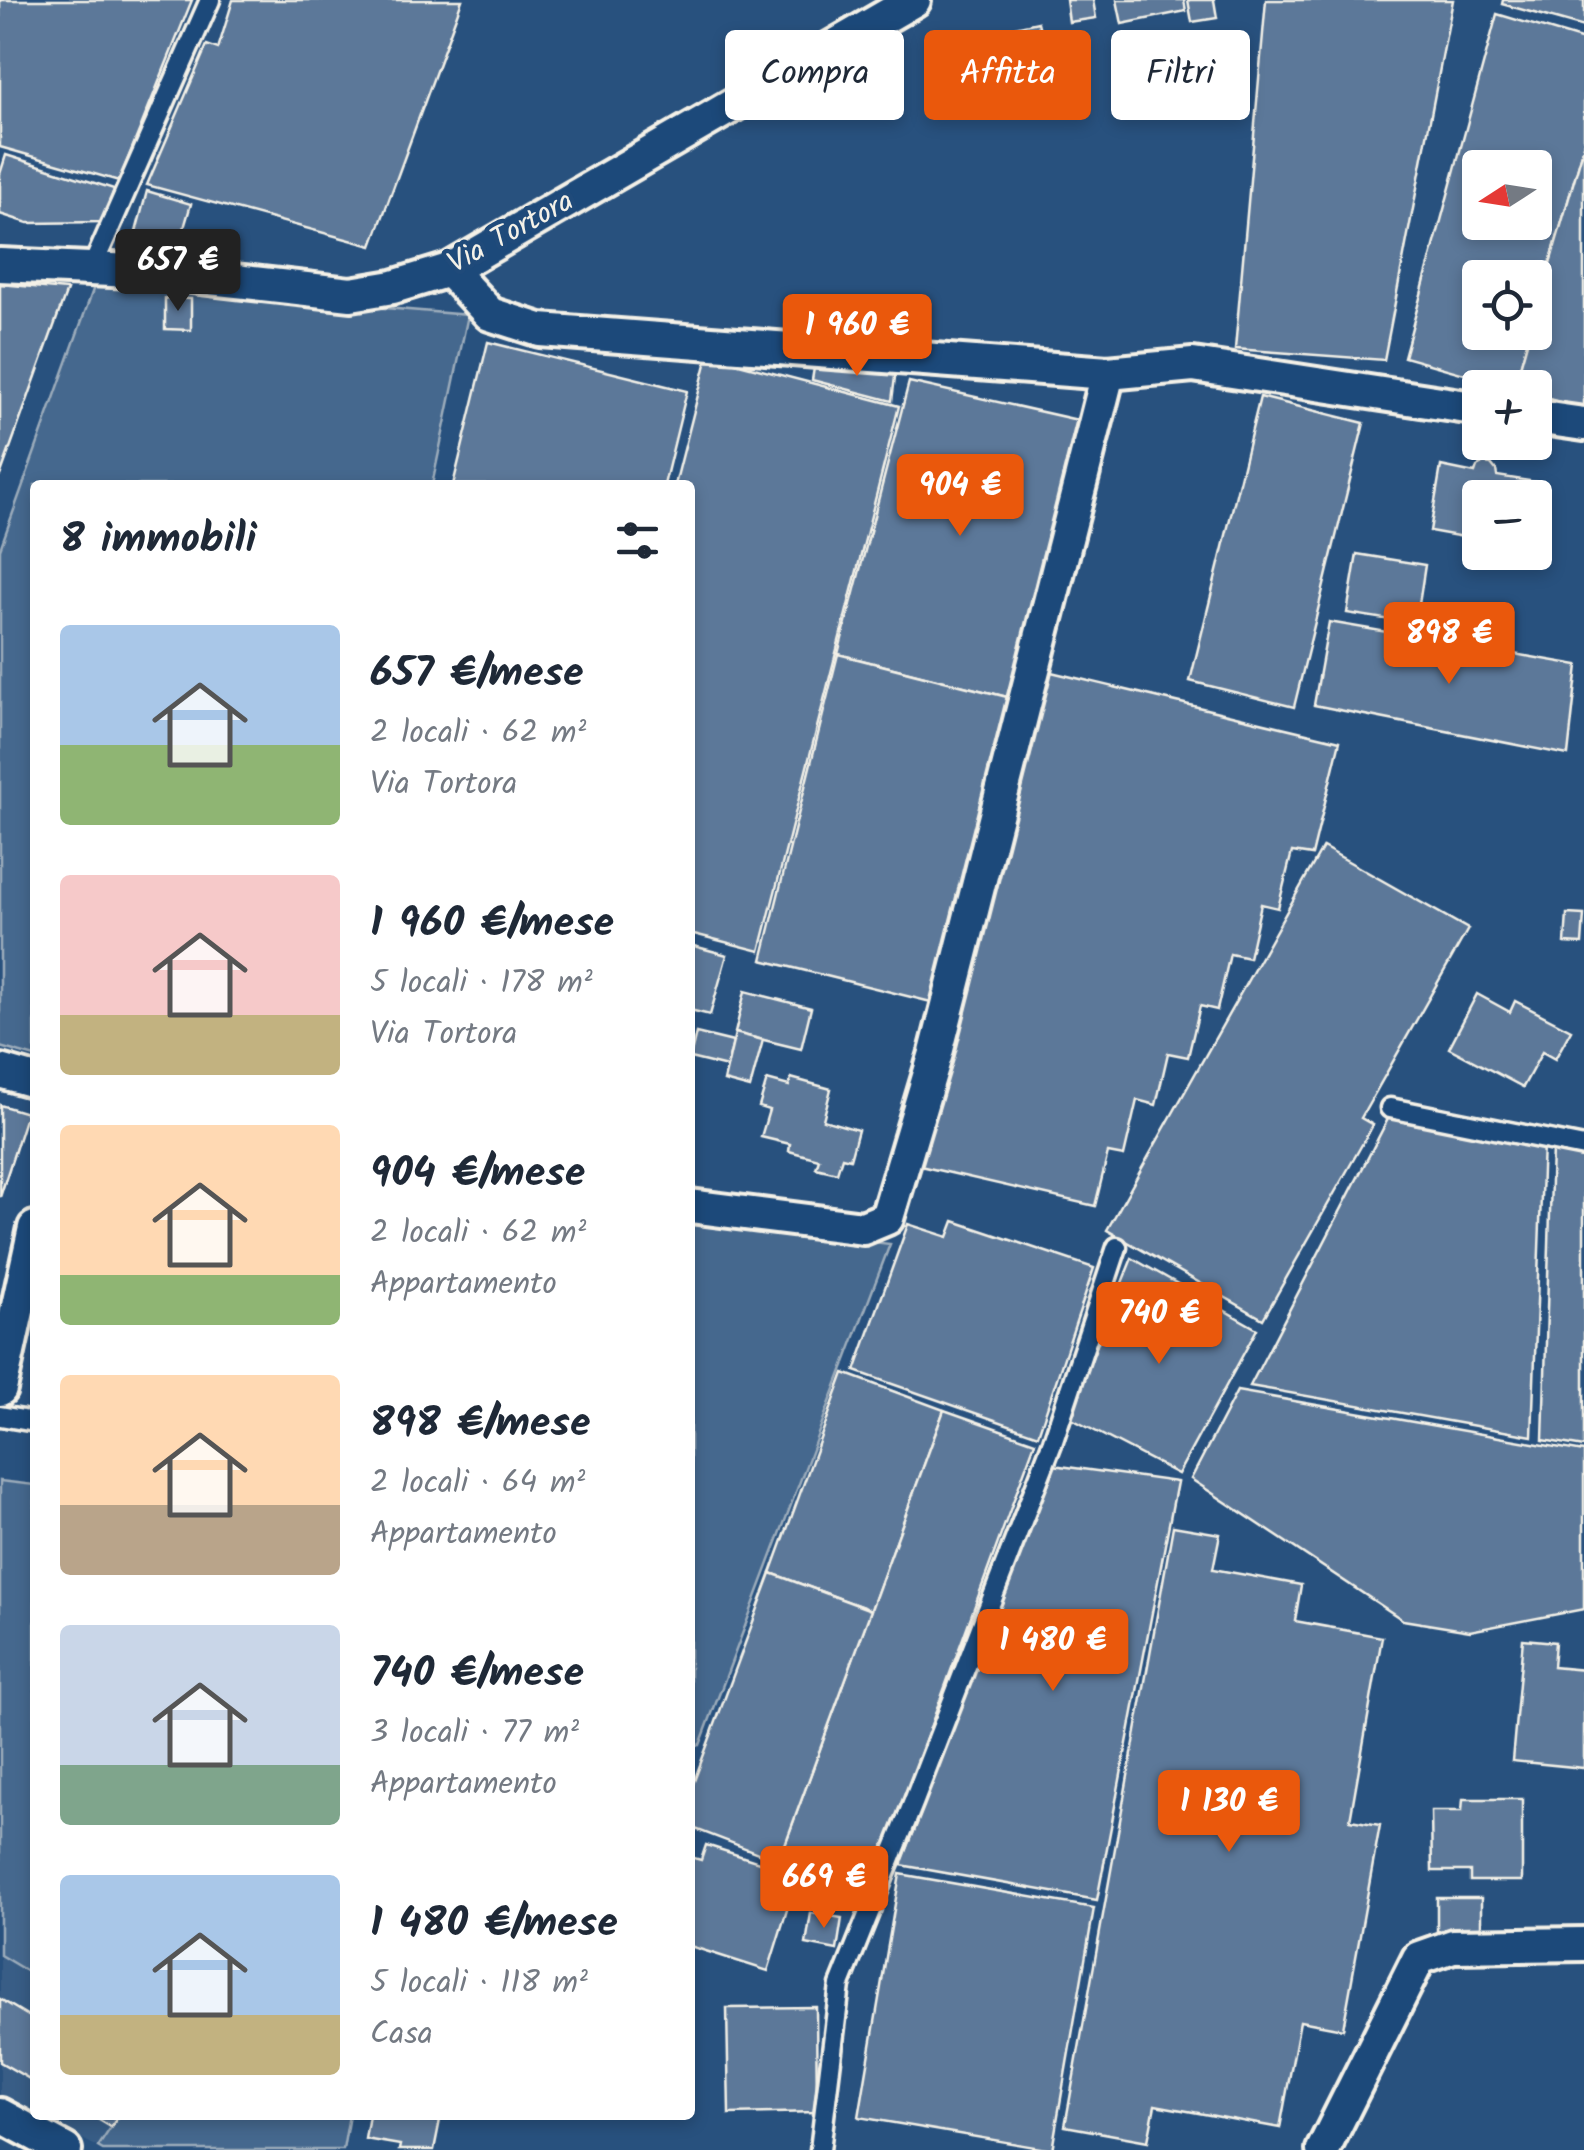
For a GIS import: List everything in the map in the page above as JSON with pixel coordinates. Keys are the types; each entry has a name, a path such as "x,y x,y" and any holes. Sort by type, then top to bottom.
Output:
{"street":[{"name":"Via Tortora","path":"0,264 207,277 352,294 394,287 449,270 914,0"},
{"path":"449,270 490,314 540,330 1108,373 1193,365 1462,406"},
{"path":"695,1207 863,1228 887,1218 936,1053 1108,373"},
{"path":"1552,419 1584,424"},
{"path":"0,1071 30,1080"},
{"path":"0,1389 30,1251"},
{"path":"1323,2150 1418,1958 1453,1946 1584,1944"},
{"path":"0,2115 65,2150"}],"lane":[{"path":"92,268 210,0"},
{"path":"1390,1108 1584,1146"},
{"path":"820,2150 840,1985 1052,1440 1116,1247"},
{"path":"0,1416 30,1421"}],"shaded area":[{"path":"95,284 468,315 433,480 30,480 30,1056 0,1047 0,549"},
{"path":"695,1221 890,1244 700,1745 695,1744"},
{"path":"0,1481 30,1484 30,1973 0,1955"},
{"path":"0,1955 30,1973 30,2113 0,2096"},
{"path":"45,2120 116,2120 98,2147"},
{"path":"116,2120 348,2120 343,2150 98,2147"}],"building":[{"path":"0,0 192,0 119,181 0,147"},
{"path":"233,0 462,0 372,246 147,185 207,45 218,49"},
{"path":"1066,0 1093,0 1096,18 1069,22"},
{"path":"1117,0 1184,0 1186,11 1122,24"},
{"path":"1188,0 1214,0 1217,18 1192,22"},
{"path":"1266,0 1453,0 1384,360 1235,349"},
{"path":"1503,0 1584,0 1584,27 1502,4"},
{"path":"1497,14 1584,40 1584,146 1551,260 1462,260 1462,350 1525,350 1519,370 1462,370 1462,373 1404,357"},
{"path":"1038,22 1040,30 1001,30"},
{"path":"1584,146 1584,409 1552,400 1552,370 1519,370 1525,350 1552,350 1551,260"},
{"path":"6,155 114,189 104,222 28,223 0,214 0,174"},
{"path":"147,191 191,204 179,245 136,232"},
{"path":"0,284 67,290 0,476"},
{"path":"165,298 191,299 191,330 165,329"},
{"path":"488,342 687,391 665,480 454,480"},
{"path":"708,356 899,406 760,951 695,934 695,480 676,480"},
{"path":"815,362 896,369 892,401 812,380"},
{"path":"909,382 1082,421 1011,698 838,654"},
{"path":"1260,397 1364,423 1294,707 1190,681"},
{"path":"1491,464 1497,476 1523,480 1462,480 1462,537 1430,531 1441,466 1475,473 1477,467"},
{"path":"1357,554 1425,565 1416,624 1347,613"},
{"path":"1329,622 1578,665 1568,755 1314,705"},
{"path":"838,654 1011,698 935,1003 762,960"},
{"path":"1047,671 1340,741 1312,855 1292,852 1278,908 1261,904 1249,958 1230,954 1217,1010 1200,1006 1188,1057 1168,1053 1156,1105 1137,1100 1124,1156 1108,1153 1095,1206 920,1166"},
{"path":"1323,847 1468,929 1361,1118 1373,1125 1263,1319 1107,1230"},
{"path":"1567,914 1584,915 1582,944 1565,943"},
{"path":"695,946 727,955 710,1015 695,1011"},
{"path":"745,991 811,1008 801,1049 735,1033"},
{"path":"1477,994 1510,1012 1515,1001 1571,1030 1555,1059 1542,1052 1523,1087 1449,1048"},
{"path":"696,1033 733,1042 727,1067 695,1059"},
{"path":"735,1033 763,1040 750,1088 724,1081"},
{"path":"791,1078 831,1089 823,1120 858,1130 850,1159 842,1157 837,1173 816,1168 819,1159 789,1151 790,1144 761,1137 769,1110 759,1107 767,1080 789,1086"},
{"path":"0,1105 27,1113 0,1197"},
{"path":"1389,1117 1543,1143 1532,1436 1250,1386"},
{"path":"1552,1148 1584,1155 1584,1447 1543,1440"},
{"path":"954,1221 1094,1268 1038,1435 855,1371 908,1224 948,1237"},
{"path":"1132,1258 1257,1329 1178,1474 1068,1417"},
{"path":"844,1373 944,1410 871,1610 771,1573"},
{"path":"1237,1391 1584,1452 1584,1609 1470,1631 1403,1620 1191,1479"},
{"path":"944,1410 1035,1442 869,1894 779,1861"},
{"path":"1053,1465 1177,1482 1097,1900 901,1865"},
{"path":"1173,1526 1220,1534 1213,1569 1301,1585 1295,1621 1382,1637 1350,1820 1380,1825 1343,2029 1300,2021 1280,2128 1155,2105 1148,2141 1065,2126"},
{"path":"771,1573 871,1610 779,1861 695,1829 695,1778"},
{"path":"1523,1639 1555,1642 1553,1667 1584,1670 1584,1768 1512,1761"},
{"path":"1463,1799 1522,1799 1522,1881 1470,1881 1470,1871 1432,1871 1431,1811 1462,1811"},
{"path":"706,1845 775,1867 772,1876 795,1884 768,1971 695,1948 695,1858 701,1860"},
{"path":"900,1874 1094,1908 1052,2150 859,2117"},
{"path":"1437,1898 1481,1898 1481,1933 1437,1933"},
{"path":"811,1913 842,1918 837,1950 806,1944"},
{"path":"0,1999 30,2017 30,2079 0,2062"},
{"path":"816,2007 817,2112 729,2114 727,2008"},
{"path":"368,2120 440,2120 434,2150 399,2150 400,2145 365,2139"}]}
